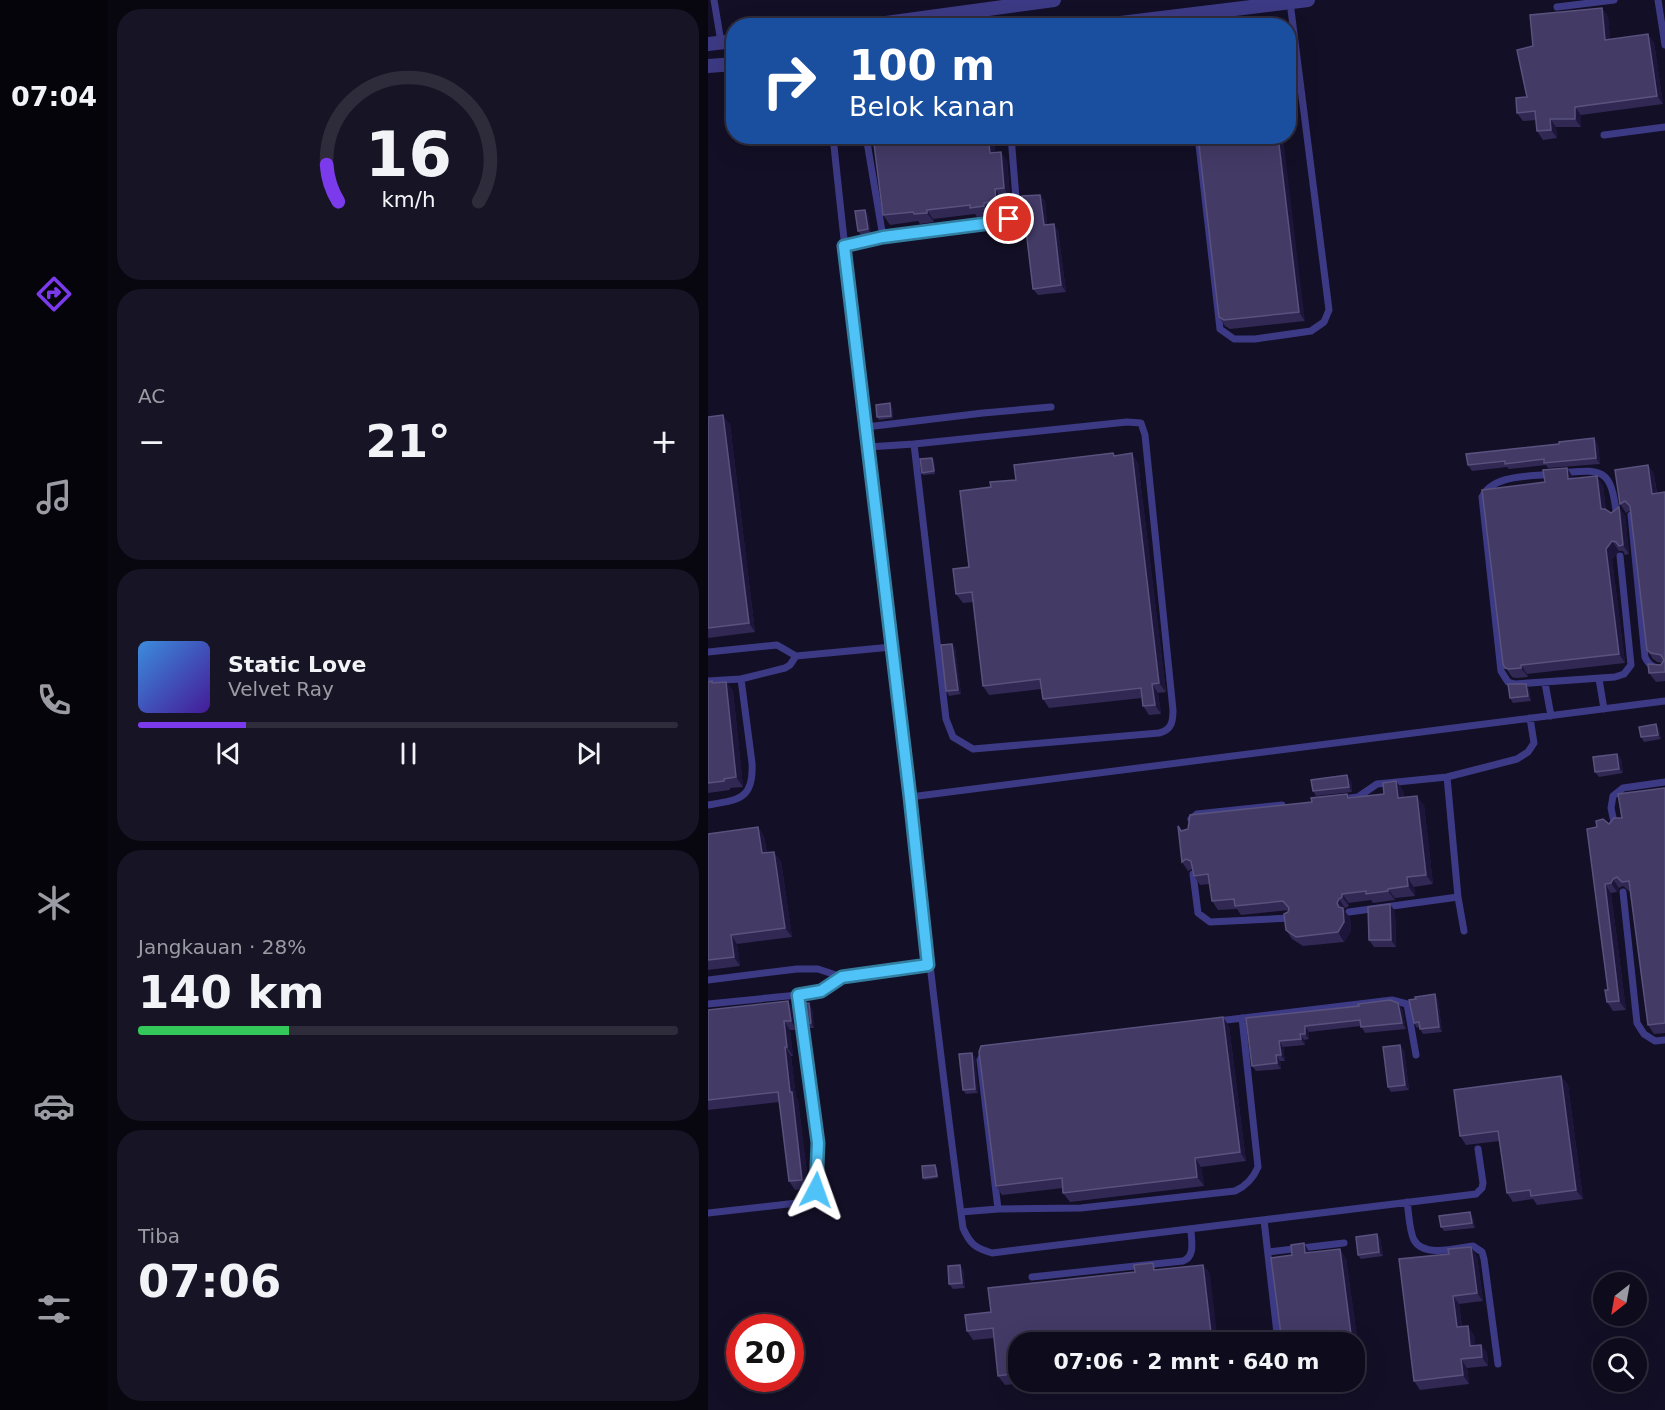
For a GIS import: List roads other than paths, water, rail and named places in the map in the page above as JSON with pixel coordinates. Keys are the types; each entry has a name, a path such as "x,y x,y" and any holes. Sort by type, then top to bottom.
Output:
{"street":[{"path":"922,18 1054,0"},
{"path":"1161,18 1308,0"},
{"path":"708,66 726,65"}],"lane":[{"path":"714,0 721,42"},
{"path":"1557,7 1614,0"},
{"path":"1658,0 1665,45"},
{"path":"1290,2 1290,18"},
{"path":"1199,144 1220,329 1234,339 1255,339 1311,331 1324,322 1329,310 1296,73"},
{"path":"1604,135 1665,128"},
{"path":"834,144 928,965 963,1228 971,1242 977,1249 992,1253 1479,1192 1483,1183 1478,1149"},
{"path":"867,144 883,237"},
{"path":"844,246 883,237 1009,219 1017,211 1012,144"},
{"path":"866,427 983,412 1051,407"},
{"path":"868,447 1127,422 1141,423 1145,435 1173,710 1173,722 1169,729 1160,733 973,749 953,737 946,719 914,444"},
{"path":"1617,517 1612,486 1608,478 1586,470 1499,481 1486,490 1482,497 1501,671 1508,682 1515,684 1545,683 1599,679 1624,674 1631,665 1620,556"},
{"path":"1631,515 1645,657 1652,667 1665,669"},
{"path":"708,652 777,645 796,656 892,646"},
{"path":"708,681 741,679 785,668 796,656"},
{"path":"708,805 736,799 748,792 750,788 752,763 741,679"},
{"path":"1599,679 1604,709"},
{"path":"1545,683 1551,716"},
{"path":"910,797 1665,701"},
{"path":"1346,798 1358,797 1377,784 1447,777 1517,759 1523,756 1534,743 1530,718"},
{"path":"1447,777 1458,897 1464,931"},
{"path":"1615,827 1611,808 1613,796 1623,788 1665,782"},
{"path":"1189,823 1197,814 1287,804"},
{"path":"1193,874 1198,913 1210,922 1290,918"},
{"path":"1623,892 1637,1023 1644,1034 1655,1041 1665,1040"},
{"path":"1349,912 1458,897"},
{"path":"708,1004 821,991 842,977 928,965"},
{"path":"708,980 797,969 818,969 842,977"},
{"path":"708,1213 797,1203 808,1200 816,1190 818,1143 798,995"},
{"path":"1208,1022 1392,1000 1407,1004 1416,1055"},
{"path":"961,1212 1081,1208 1235,1191 1244,1187 1255,1174 1258,1160 1242,1018"},
{"path":"990,1047 982,1052 980,1060 998,1209"},
{"path":"1407,1202 1413,1237 1420,1246 1431,1251 1473,1246 1482,1252 1498,1364"},
{"path":"1264,1220 1277,1332"},
{"path":"1032,1277 1183,1261 1191,1254 1191,1229"},
{"path":"1268,1252 1344,1243"}]}
